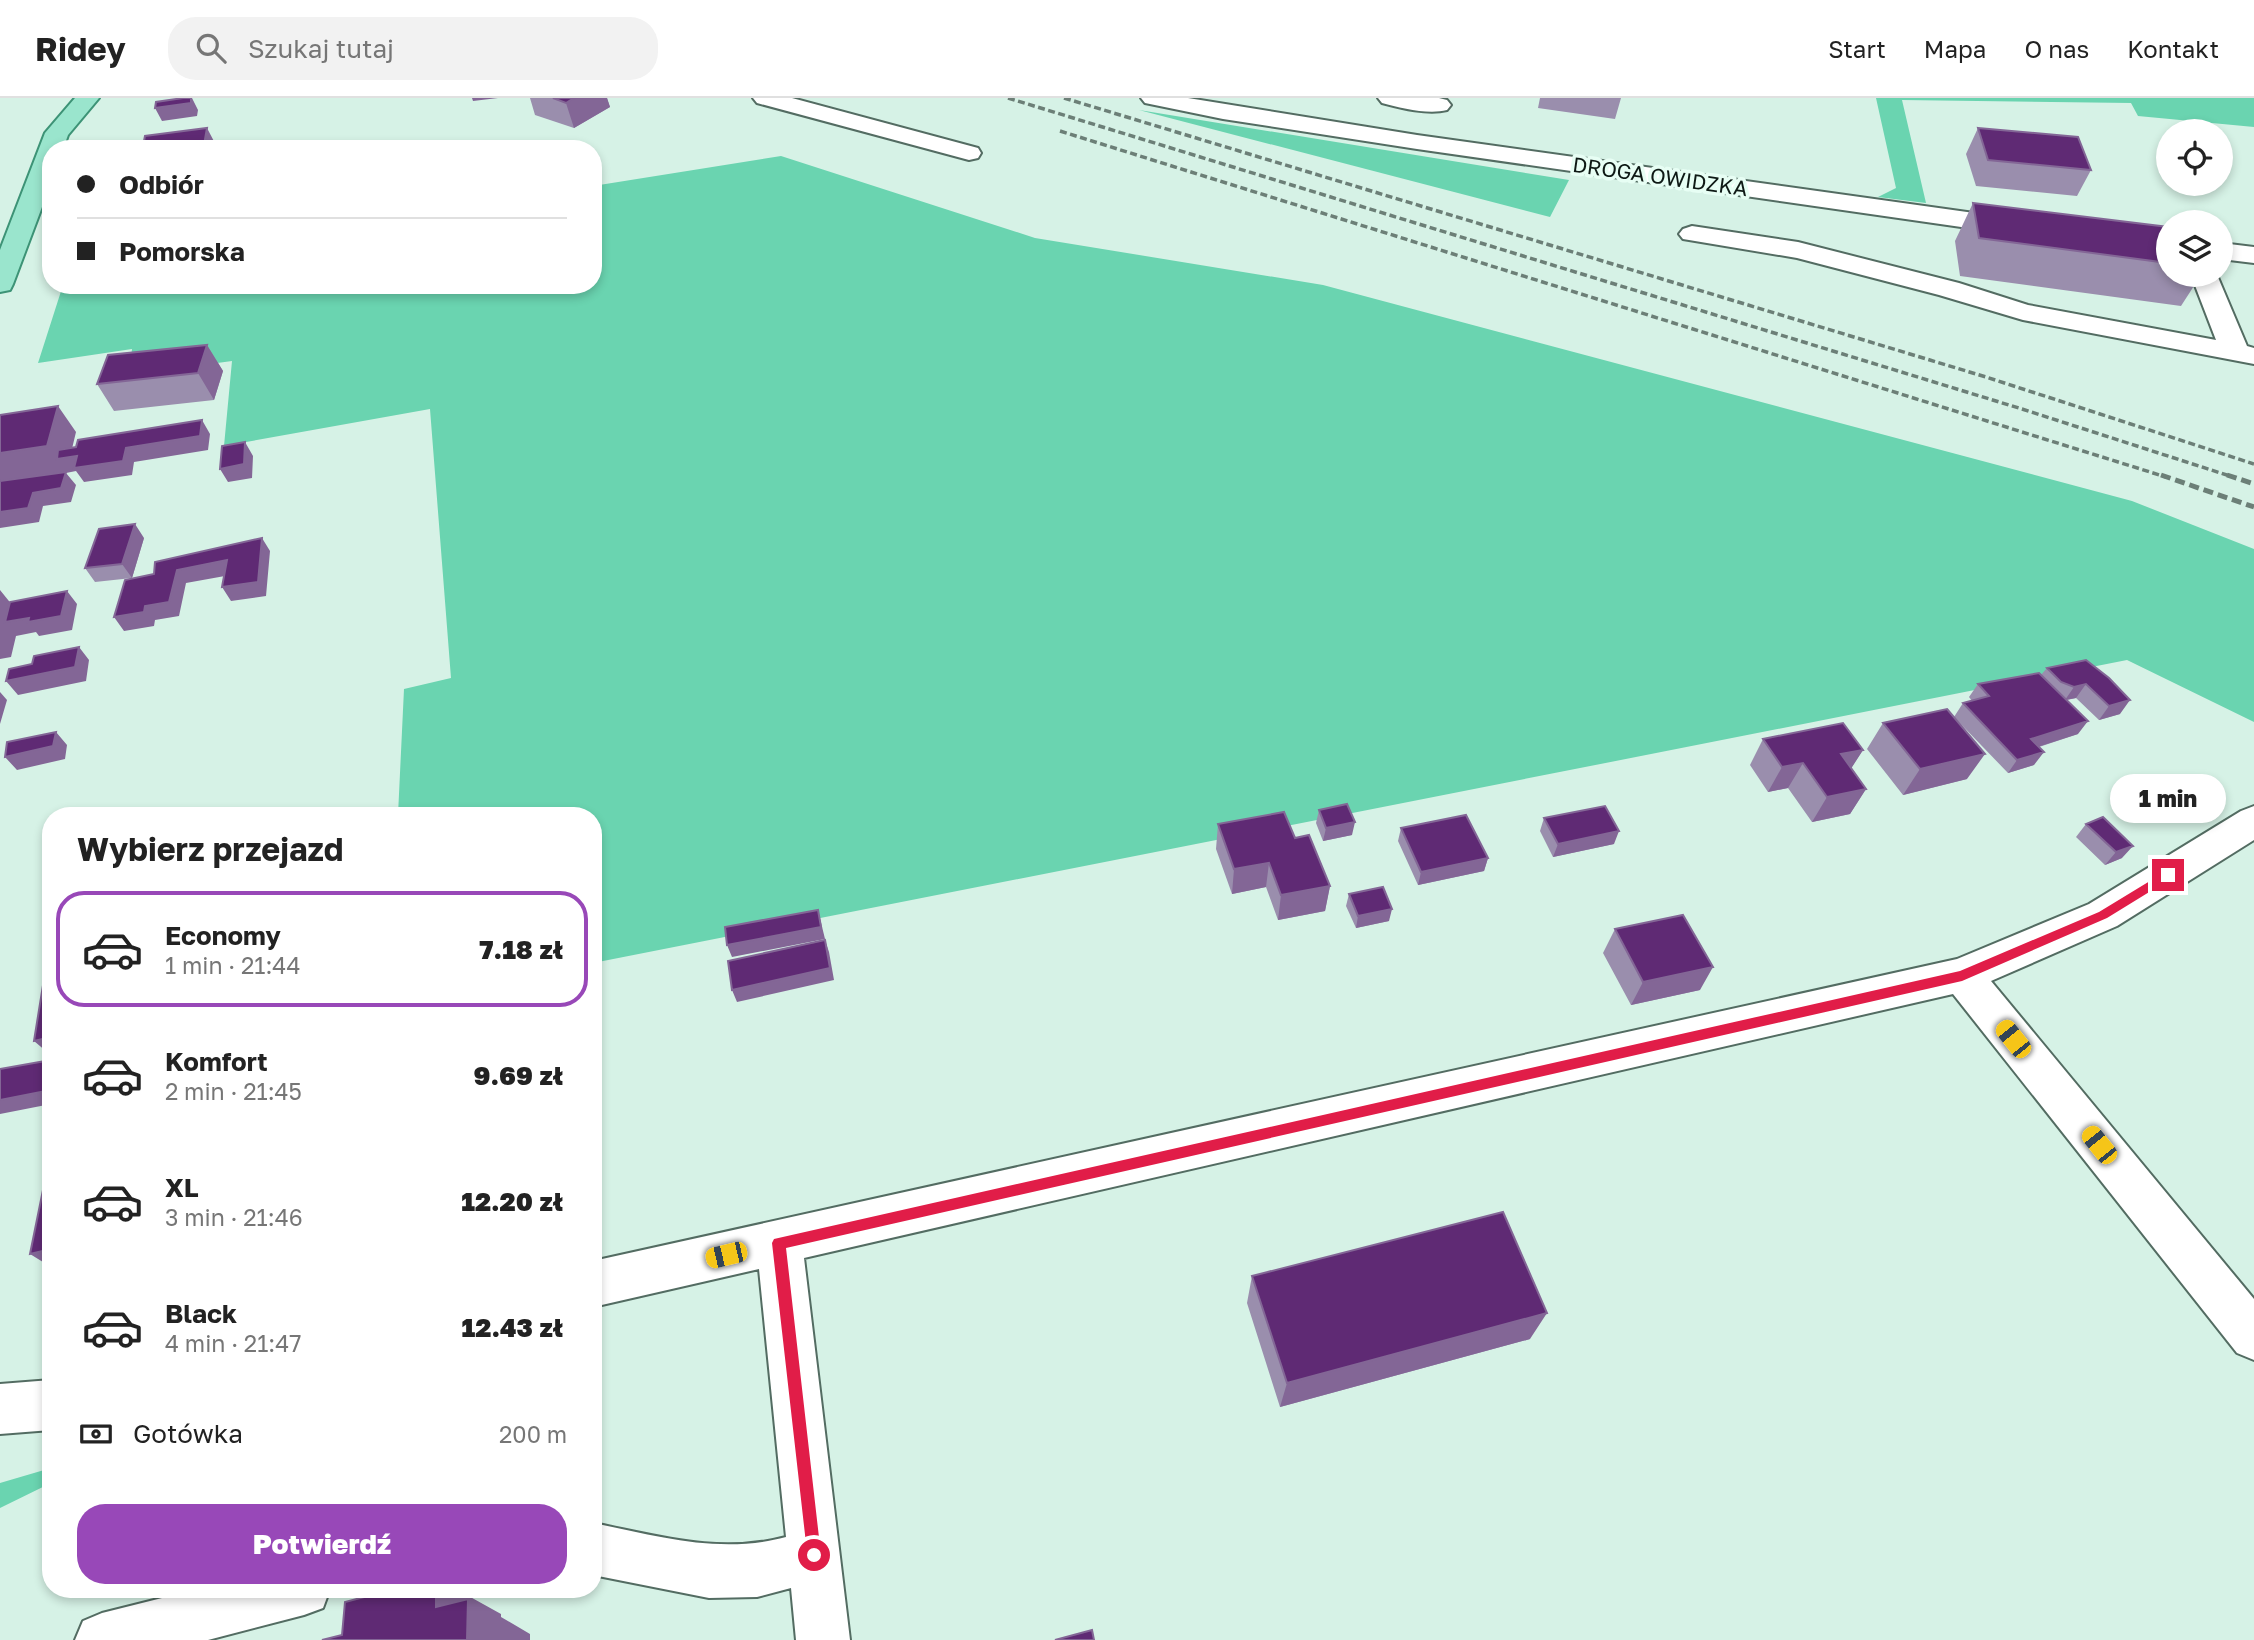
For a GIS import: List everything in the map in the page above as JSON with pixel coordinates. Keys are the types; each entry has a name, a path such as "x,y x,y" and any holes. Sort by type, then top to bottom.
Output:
{"main road":[{"path":"54,140 59,98"},
{"path":"56,140 87,98"},
{"path":"0,284 42,173"}],"street":[{"path":"765,98 969,153"},
{"name":"DROGA OWIDZKA","path":"1153,98 1223,112 1417,142 2041,230"},
{"path":"1391,98 1439,105"},
{"path":"1692,234 1798,250 1949,289 2023,312 2245,354"},
{"path":"2233,252 2254,255"},
{"path":"2210,287 2245,354"},
{"path":"602,1282 1962,975 2103,915 2254,821"},
{"path":"1962,975 2254,1336"},
{"path":"779,1243 823,1640"},
{"path":"0,1426 32,1407"},
{"path":"602,1551 709,1572 757,1571 814,1555"},
{"path":"102,1640 268,1598"}],"green space":[{"path":"1876,98 2254,98 2254,127 2233,125 2233,119 2138,116 2131,103 1902,100 1926,203 1878,197 1896,188"},
{"path":"1139,110 1569,180 1550,217"},
{"path":"781,156 1035,238 1323,285 2132,501 2254,549 2254,722 2127,660 602,961 602,807 398,807 404,689 451,678 430,409 224,446 232,361 129,375 132,349 38,363 60,294 602,294 602,185"},
{"path":"42,1471 42,1487 0,1508 0,1483"}],"building":[{"path":"191,98 191,103 155,108 156,102"},
{"path":"553,98 574,98 566,103"},
{"path":"207,128 205,140 144,140 145,136"},
{"path":"1978,128 2078,137 2091,170 1988,160"},
{"path":"1973,203 2156,226 2156,261 1979,238"},
{"path":"207,345 198,373 97,384 108,355"},
{"path":"58,406 47,446 0,453 0,415"},
{"path":"202,420 200,436 126,448 123,461 74,468 77,456 57,459 58,450 76,447 78,440"},
{"path":"245,442 244,464 220,469 222,446"},
{"path":"66,472 61,488 33,493 28,508 0,512 0,481"},
{"path":"135,524 122,564 85,568 99,529"},
{"path":"262,538 258,582 222,587 227,560 177,570 169,602 145,606 144,612 114,617 125,580 154,574 155,562"},
{"path":"67,591 61,616 28,622 29,618 5,622 10,602"},
{"path":"79,647 75,667 6,681 9,669 32,664 34,656"},
{"path":"2086,660 2109,678 2130,700 2109,706 2086,684 2074,687 2061,682 2047,668"},
{"path":"2039,673 2088,721 2031,739 2044,752 2017,760 1963,703 1989,696 1978,684"},
{"path":"1947,709 1985,754 1920,769 1883,723"},
{"path":"1843,723 1863,750 1841,754 1866,789 1827,797 1803,763 1782,767 1763,739"},
{"path":"56,732 53,746 5,757 7,742"},
{"path":"1347,804 1355,822 1326,828 1319,810"},
{"path":"1605,806 1619,831 1558,844 1544,818"},
{"path":"1284,812 1295,838 1309,835 1330,886 1281,895 1269,863 1234,869 1218,824"},
{"path":"1466,815 1488,858 1421,872 1401,828"},
{"path":"2103,817 2133,846 2116,852 2086,824"},
{"path":"1383,887 1392,909 1358,916 1349,894"},
{"path":"818,910 821,927 727,945 725,927"},
{"path":"1683,915 1713,967 1643,982 1615,929"},
{"path":"825,940 830,968 732,990 728,961"},
{"path":"42,991 42,1039 34,1041"},
{"path":"42,1062 42,1092 0,1100 0,1069"},
{"path":"42,1195 42,1251 30,1254"},
{"path":"1503,1212 1547,1313 1287,1383 1252,1276"},
{"path":"360,1598 436,1598 436,1607 468,1599 467,1640 322,1640 342,1635 345,1602"},
{"path":"1092,1630 1094,1640 1055,1640"}],"railway":[{"path":"1008,98 2022,409 2233,477"},
{"path":"1064,98 1986,377 2254,464"},
{"path":"1060,131 2166,477"},
{"path":"2161,475 2254,507"},
{"path":"2227,475 2233,477"},
{"path":"2233,477 2254,484"}],"route":[{"path":"814,1555 779,1243 1962,975 2103,915 2168,875"}]}
